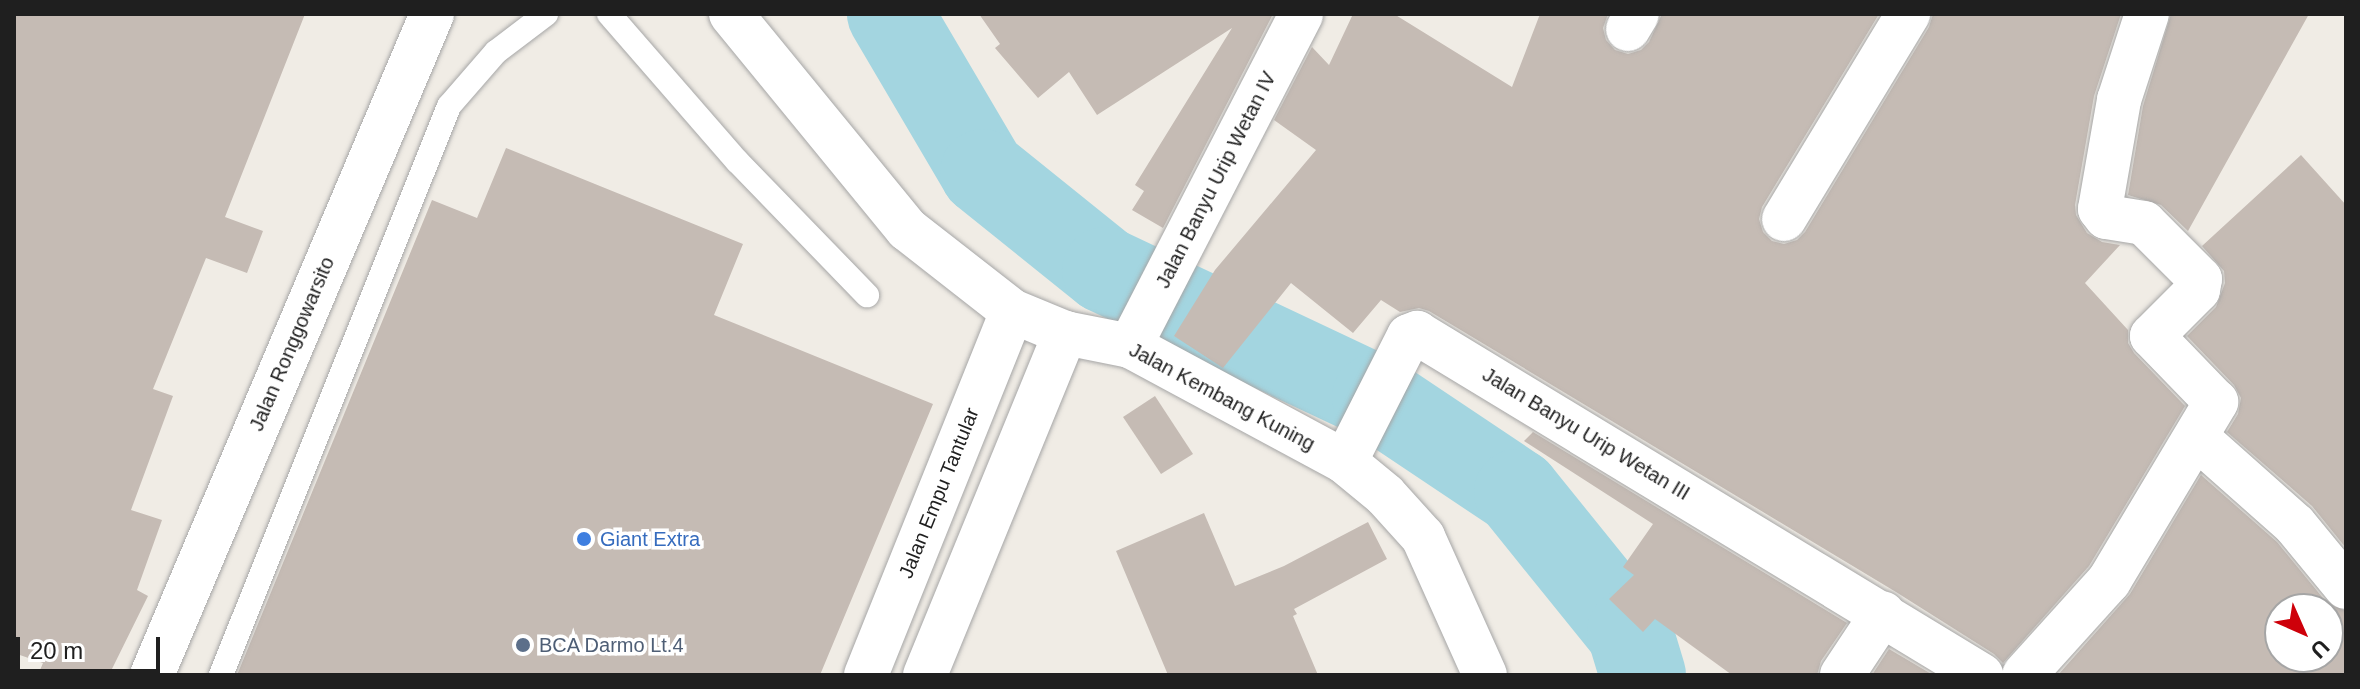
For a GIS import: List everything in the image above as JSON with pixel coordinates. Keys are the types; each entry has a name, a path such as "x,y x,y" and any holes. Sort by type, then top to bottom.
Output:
{"street":[{"name":"Jalan Ronggowarsito","path":"152,675 432,14"},
{"name":"Jalan Banyu Urip Wetan IV","path":"1130,346 1301,14"},
{"path":"1784,219 1908,14"},
{"path":"2024,675 2109,581 2216,402 2152,336 2198,290 2200,279 2144,223 2106,217 2100,209 2119,100 2142,15"},
{"name":"Jalan Kembang Kuning","path":"740,18 907,229 1012,311 1065,333 1130,346 1345,462 1385,495 1423,537 1485,675"},
{"name":"Jalan Empu Tantular","path":"866,675 1012,311"},
{"path":"925,675 1065,333"},
{"name":"Jalan Banyu Urip Wetan III","path":"1345,462 1409,336 1417,333 1981,675"},
{"path":"2196,437 2295,525 2346,587"},
{"path":"1842,675 1883,613"}],"lane":[{"path":"221,675 449,106 496,52 546,14"},
{"path":"609,14 737,161 867,295"}],"building":[{"path":"14,14 305,14 225,217 263,231 247,273 206,258 153,389 173,396 131,510 162,520 137,590 148,596 109,675 38,675 43,663 14,653"},
{"path":"979,14 1273,14 1163,228 1132,210 1144,191 1135,185 1232,28 1097,115 1069,72 1038,98 995,48 1000,44"},
{"path":"1353,14 1394,14 1512,87 1540,14 1608,14 1603,28 1606,40 1615,50 1628,54 1641,50 1649,42 1662,14 1879,14 1762,207 1759,219 1763,232 1772,241 1784,244 1797,240 1805,232 1929,27 1933,14 2121,14 2094,96 2075,205 2076,215 2087,233 2102,242 2120,245 2085,283 2128,330 2128,343 2134,353 2185,406 2089,566 2003,663 1994,654 1896,592 1429,311 1419,308 1400,312 1381,300 1353,333 1291,283 1223,368 1174,336 1215,270 1316,150 1274,120 1312,47 1329,65"},
{"path":"2171,14 2309,14 2188,231 2161,205 2128,195 2143,106"},
{"name":"Giant Extra","path":"506,148 743,244 714,315 933,404 820,675 237,675 432,200 477,218"},
{"path":"2301,155 2346,205 2346,548 2312,506 2227,432 2238,414 2241,398 2234,385 2187,336 2216,307 2225,283 2224,271 2202,246"},
{"path":"1155,396 1193,454 1161,474 1123,417"},
{"path":"1533,432 1847,623 1821,661 1817,675 1732,675 1655,619 1643,632 1609,599 1634,575 1623,567 1653,524 1524,441"},
{"path":"2201,475 2277,542 2319,593 2264,593 2264,673 2344,673 2346,611 2346,675 2058,675 2130,594"},
{"path":"1204,513 1235,586 1284,566 1368,522 1387,559 1294,609 1297,614 1293,616 1318,675 1168,675 1116,551"},
{"path":"1889,649 1933,675 1872,675"}],"waterway":[{"path":"890,14 983,172 1105,270 1375,397 1517,492 1630,632 1643,675"}],"place":[{"name":"Giant Extra","path":"584,539"},
{"name":"BCA Darmo Lt.4","path":"523,645"}]}
